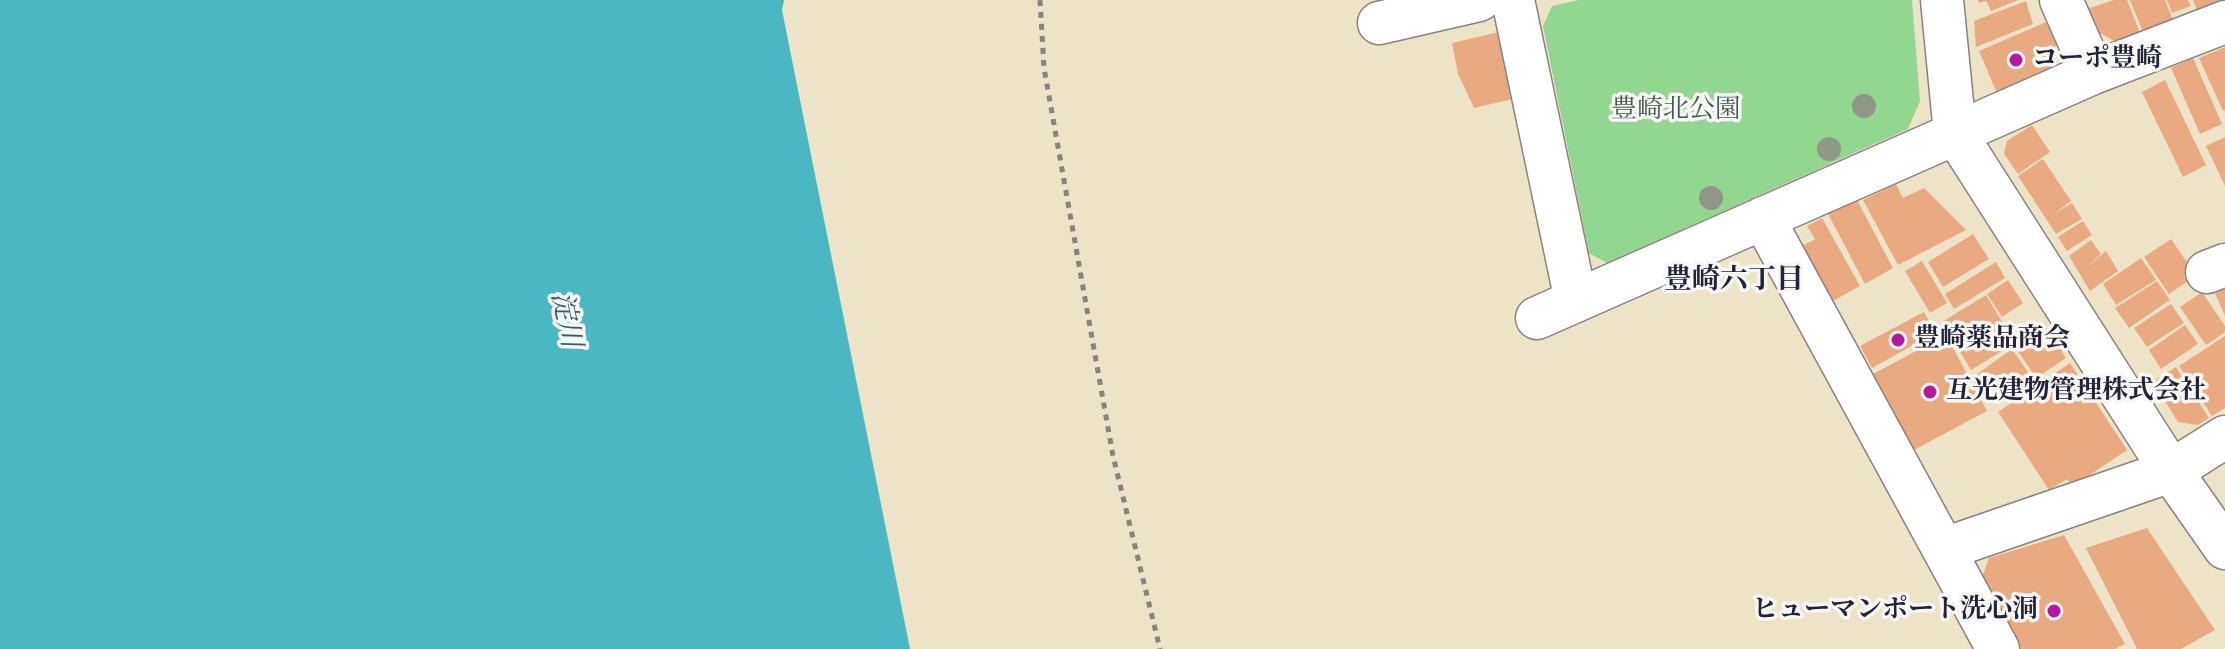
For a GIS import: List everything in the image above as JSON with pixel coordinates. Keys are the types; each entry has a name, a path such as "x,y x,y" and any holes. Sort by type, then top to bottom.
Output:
{"street":[{"path":"1379,23 1479,0"},
{"path":"1513,0 1576,301"},
{"path":"1942,0 1955,133 2171,471 2225,548"},
{"path":"2061,0 2093,73"},
{"path":"1537,318 2093,73 2225,22"},
{"path":"1763,218 1998,649"},
{"path":"1944,549 2171,471 2225,437"}],"path":[{"path":"1040,0 1044,68 1113,456 1160,649"}],"green space":[{"name":"豊崎北公園","path":"1579,0 1912,0 1920,101 1908,129 1607,263 1589,253 1543,26 1552,6"}],"water":[{"name":"淀川","path":"0,0 784,0 782,10 910,649 0,649"}],"building":[{"path":"1978,0 2018,0 1991,11 1986,1 1979,3"},
{"path":"2114,0 2127,0 2140,33 2116,42 2098,32 2087,9"},
{"path":"2130,0 2165,0 2173,20 2143,32"},
{"path":"2167,0 2188,0 2191,6 2172,13"},
{"path":"2193,0 2218,0 2219,3 2198,12"},
{"path":"2026,1 2033,24 1976,47 1974,21"},
{"name":"コーポ豊崎","path":"2046,22 2057,46 2046,51 2053,68 1997,93 1979,51"},
{"path":"1499,32 1513,99 1474,108 1458,74 1452,43"},
{"path":"2225,47 2225,110 2223,111 2199,58"},
{"path":"2193,58 2222,124 2200,134 2171,68"},
{"path":"2165,80 2206,165 2183,177 2142,92"},
{"path":"2032,125 2050,152 2018,174 2004,154 2007,141"},
{"path":"2225,137 2225,186 2206,146"},
{"path":"2043,159 2071,201 2055,213 2072,203 2082,219 2056,234 2018,176"},
{"path":"1896,184 1903,198 1924,188 1966,230 1898,265 1863,200"},
{"path":"1856,198 1893,268 1865,284 1828,214"},
{"path":"1822,218 1860,286 1833,301 1802,246 1815,239 1807,226"},
{"path":"2083,221 2092,235 2067,251 2058,237"},
{"path":"1973,234 1989,259 1943,287 1928,262"},
{"path":"2171,239 2193,271 2184,276 2188,281 2169,294 2144,257"},
{"path":"2091,240 2101,254 2086,268 2106,251 2118,271 2090,291 2069,256"},
{"path":"2141,258 2156,280 2116,305 2103,284"},
{"path":"1922,261 1947,303 1930,313 1905,271"},
{"path":"1996,262 2005,278 1954,309 1945,294"},
{"path":"2008,280 2023,303 2002,317 1987,294"},
{"path":"2157,281 2170,300 2129,328 2115,308"},
{"path":"2225,289 2225,316 2215,293"},
{"path":"2202,292 2225,326 2225,332 2206,345 2180,307"},
{"path":"1986,295 2015,343 1971,370 1942,322"},
{"path":"2171,304 2184,323 2147,347 2134,328"},
{"name":"豊崎薬品商会","path":"1924,312 1935,333 1872,368 1860,346"},
{"path":"2185,325 2198,344 2161,369 2149,350"},
{"path":"2047,328 2066,358 2036,378 2016,348"},
{"name":"互光建物管理株式会社","path":"1946,335 1987,411 1914,450 1873,374"},
{"path":"2225,336 2225,408 2212,416 2179,366"},
{"path":"2012,349 2032,378 1995,403 1976,375"},
{"path":"2070,363 2127,450 2072,487 2067,479 2049,490 1998,412"},
{"path":"2176,367 2209,418 2198,425 2178,422 2153,382"},
{"path":"2147,528 2215,630 2181,649 2137,649 2086,548"},
{"name":"ヒューマンポート洗心洞","path":"2064,535 2125,644 2115,649 2022,649 1982,577 1989,558"}],"place":[{"name":"コーポ豊崎","path":"2016,60"},
{"name":"豊崎薬品商会","path":"1898,340"},
{"name":"互光建物管理株式会社","path":"1930,392"},
{"name":"ヒューマンポート洗心洞","path":"2054,611"}],"district":[{"name":"豊崎六丁目","path":"1734,282"}]}
